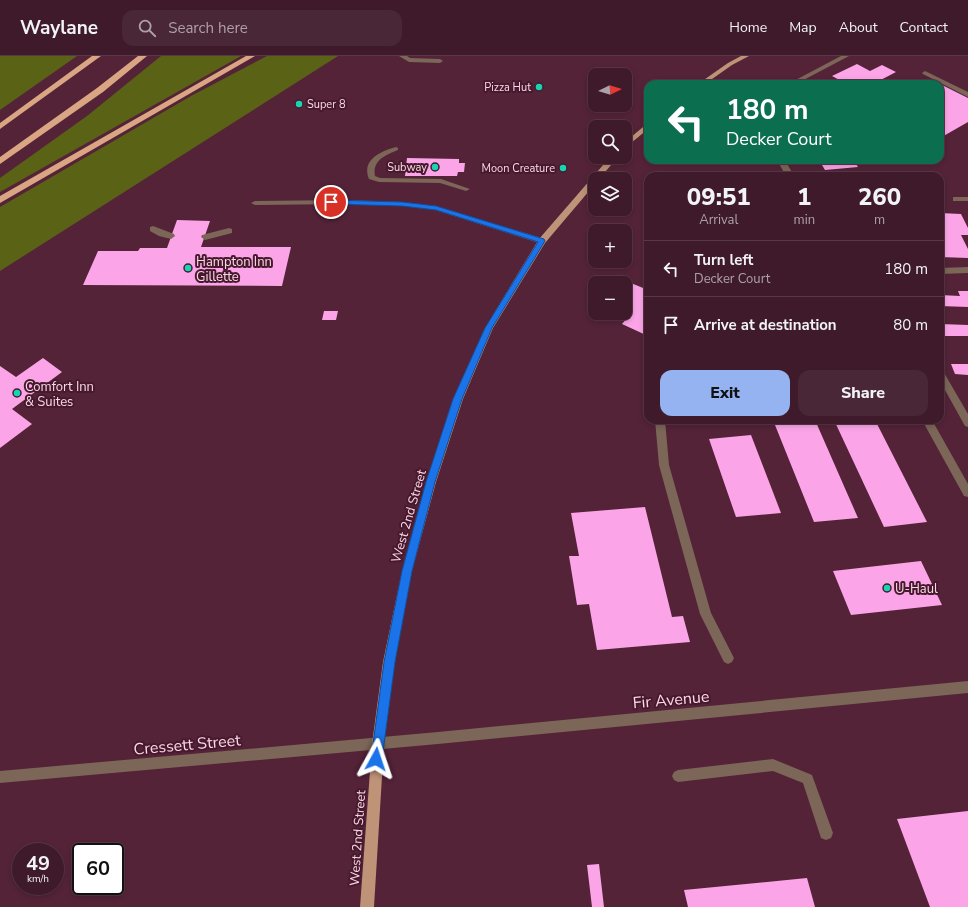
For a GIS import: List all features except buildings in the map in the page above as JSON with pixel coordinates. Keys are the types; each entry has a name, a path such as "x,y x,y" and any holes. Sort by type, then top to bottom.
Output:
{"highway":[{"path":"0,127 97,56"},
{"path":"0,161 100,90 143,56"},
{"path":"0,200 251,56"}],"main road":[{"path":"730,64 734,56"},
{"path":"707,80 730,64 746,56"},
{"path":"632,139 644,128"},
{"name":"West 2nd Street","path":"367,907 378,744 389,662 407,571 431,482 455,407 489,328 542,241 608,164"}],"street":[{"path":"402,56 409,60 440,60"},
{"path":"799,80 846,56"},
{"path":"925,73 939,80"},
{"path":"944,83 968,95"},
{"path":"396,149 380,155 372,162 370,172 372,177 379,180 441,181 466,189"},
{"path":"956,199 968,199"},
{"path":"255,203 347,202 402,204 436,208 542,241"},
{"path":"153,229 162,234 171,236"},
{"path":"205,237 229,232"},
{"path":"944,271 968,270"},
{"path":"944,381 968,423"},
{"path":"660,424 664,465 706,614 728,658"},
{"path":"929,424 968,493"},
{"name":"Fir Avenue","path":"378,744 968,687"},
{"name":"Cressett Street","path":"0,777 378,744"},
{"path":"678,776 773,765 808,779 826,833"}],"green space":[{"path":"0,56 77,56 0,110"},
{"path":"161,56 241,56 0,192 0,178 87,116"},
{"path":"267,56 338,56 0,271 0,207 191,96"}],"place":[{"name":"Pizza Hut","path":"539,87"},
{"name":"Super 8","path":"299,104"},
{"name":"Subway","path":"435,167"},
{"name":"Moon Creature","path":"563,168"},
{"name":"Hampton Inn Gillette","path":"188,268"},
{"name":"Comfort Inn & Suites","path":"17,393"},
{"name":"U-Haul","path":"887,588"}],"route":[{"path":"331,202 402,204 436,208 542,241 489,328 458,399 431,482 407,571 389,662 376,759"}]}
